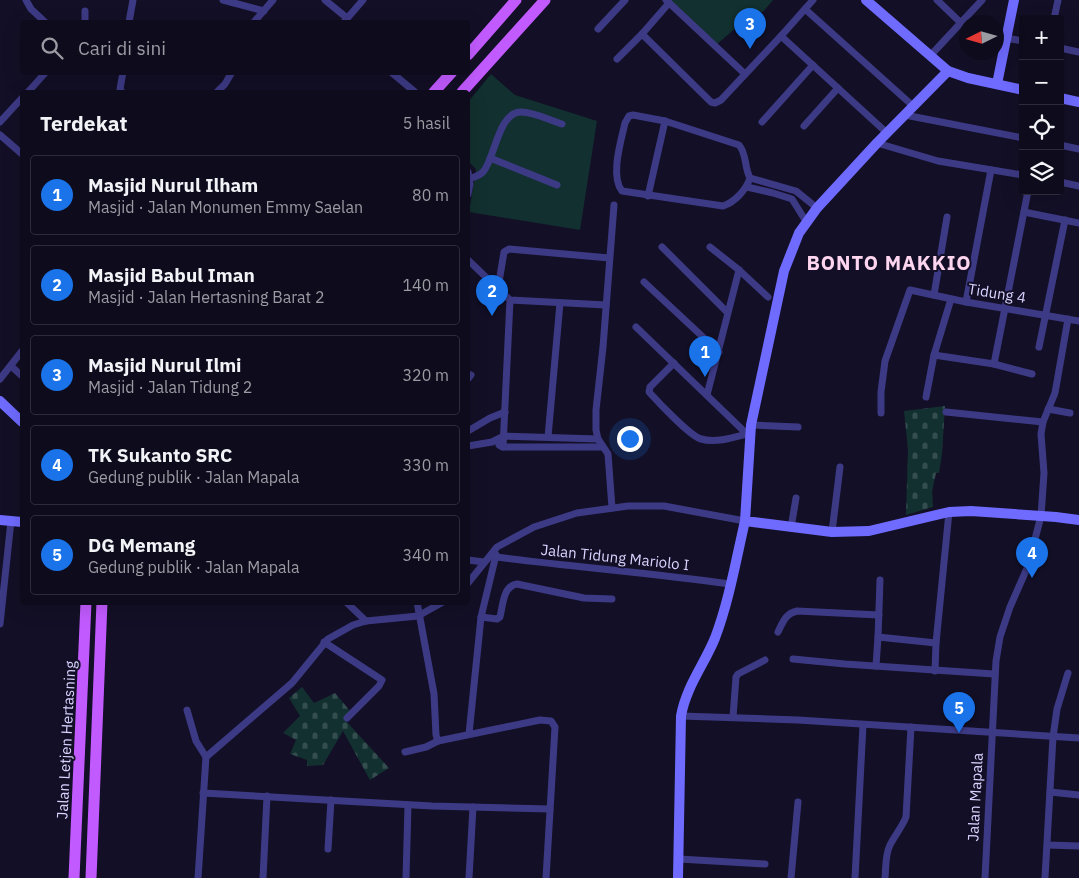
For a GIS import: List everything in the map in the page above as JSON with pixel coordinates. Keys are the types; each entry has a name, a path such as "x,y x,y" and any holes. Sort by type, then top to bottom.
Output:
{"main road":[{"path":"470,53 516,0"},
{"path":"464,90 538,2"},
{"path":"436,90 449,75"},
{"name":"Jalan Letjen Hertasning","path":"74,878 86,605"},
{"name":"Jalan Letjen Hertasning","path":"91,878 102,605"},
{"path":"76,841 92,842"}],"street":[{"path":"26,0 31,9 43,20"},
{"path":"129,20 133,0"},
{"path":"223,0 264,11"},
{"path":"256,20 273,0"},
{"path":"326,0 346,20 363,0"},
{"path":"598,29 625,0"},
{"path":"642,34 711,102 718,102 781,36 812,0"},
{"path":"866,0 948,71 968,78 1019,89"},
{"path":"937,0 959,20"},
{"path":"968,15 982,0"},
{"path":"997,84 1014,0"},
{"path":"1055,15 1058,0"},
{"path":"617,59 642,34 667,1 744,74"},
{"path":"805,9 913,106"},
{"path":"85,11 85,20"},
{"path":"930,56 959,24"},
{"path":"781,36 887,133"},
{"path":"1006,38 1019,41"},
{"path":"1064,49 1079,52"},
{"path":"762,122 813,65"},
{"path":"678,878 681,716 683,702 690,684 714,638 730,584 745,521 749,432 784,272 800,233 817,208 877,143 948,71"},
{"path":"30,90 43,75"},
{"path":"121,90 122,75"},
{"path":"219,90 230,75"},
{"path":"395,75 414,90"},
{"path":"804,126 838,88"},
{"path":"1064,99 1079,102"},
{"path":"0,122 20,100"},
{"path":"0,108 7,114"},
{"path":"470,176 478,176 484,170 507,119 516,112 530,113 562,124"},
{"path":"633,115 665,122 738,145 744,153 746,169 750,178 747,188 723,206 622,191 616,181 616,175 625,122 629,116 633,115"},
{"path":"905,115 1019,137"},
{"path":"648,196 665,122"},
{"path":"0,135 20,152"},
{"path":"877,143 938,160 1019,174"},
{"path":"1064,146 1079,149"},
{"path":"490,158 557,185"},
{"path":"966,302 992,170"},
{"path":"750,178 796,191 817,208"},
{"path":"1064,183 1079,186"},
{"path":"747,188 792,199 807,223"},
{"path":"792,199 796,191"},
{"path":"994,364 1027,195"},
{"path":"612,508 608,454 598,439 596,410 614,205"},
{"path":"1024,212 1079,223"},
{"path":"934,295 947,217"},
{"path":"1039,347 1064,220"},
{"path":"662,247 727,312"},
{"path":"710,247 739,270 768,297"},
{"path":"498,288 504,252 509,249 609,258"},
{"path":"470,262 510,300 606,306"},
{"path":"708,395 727,312 739,270"},
{"path":"644,282 719,352"},
{"name":"Tidung 4","path":"881,413 881,392 885,361 910,290 966,302 1079,321"},
{"path":"926,397 934,355 951,299"},
{"path":"503,447 510,300"},
{"path":"548,437 560,303"},
{"name":"Jalan Mapala","path":"985,878 994,674 1000,637 1028,566 1041,516 1044,465 1040,442 1043,422 1056,386 1068,319"},
{"path":"636,327 749,432"},
{"path":"0,380 20,354"},
{"path":"934,355 994,364 1032,374"},
{"path":"674,363 650,387 649,392 698,438 703,440 722,439 749,432 798,427"},
{"path":"11,366 20,374"},
{"path":"0,401 20,420"},
{"path":"1048,410 1070,413"},
{"path":"470,430 505,412"},
{"path":"946,412 1043,422"},
{"path":"470,446 492,442 504,436 598,439"},
{"path":"492,442 503,447 603,447"},
{"path":"832,532 840,467"},
{"path":"791,528 796,498"},
{"path":"470,580 497,547 519,535 577,513 612,508 664,506 745,521 832,532 869,531 949,512 987,512 1079,520"},
{"path":"935,671 949,512"},
{"path":"0,624 5,521 20,522"},
{"path":"469,734 481,617 497,547"},
{"name":"Jalan Tidung Mariolo I","path":"496,557 730,584"},
{"path":"470,560 484,562"},
{"path":"876,666 880,580"},
{"path":"481,617 498,619 507,588 518,584 584,598 612,599"},
{"path":"349,605 366,621"},
{"path":"417,605 434,694 436,735 438,740"},
{"path":"206,757 292,683 324,642 341,631 366,621 418,616 438,605"},
{"path":"778,632 790,612 879,615"},
{"path":"878,638 936,643"},
{"path":"324,642 382,680 379,686 347,718"},
{"path":"793,658 935,671 994,674"},
{"path":"733,717 736,677 738,674 765,660"},
{"path":"1046,878 1053,737 1057,709 1066,685 1068,672"},
{"path":"187,710 196,742 206,757 198,878"},
{"path":"681,716 733,717 1079,738"},
{"path":"405,752 426,747 438,740 540,720 551,721 555,727 546,878"},
{"path":"855,878 863,725"},
{"path":"885,878 886,854 903,826 906,817 911,727"},
{"path":"1050,792 1079,795"},
{"path":"203,793 473,807 550,809"},
{"path":"263,878 267,796"},
{"path":"328,849 331,800"},
{"path":"792,878 798,802"},
{"path":"406,878 408,804"},
{"path":"469,878 473,807"},
{"path":"1048,845 1079,846"},
{"path":"679,859 765,864"}],"green space":[{"path":"666,0 773,0 763,12 755,11 715,46"},
{"path":"491,74 515,95 597,121 580,230 470,212 476,169 470,163 470,100"},
{"path":"945,406 942,454 939,473 936,473 932,492 933,507 906,515 908,449 904,411"},
{"path":"302,687 314,703 335,693 351,712 346,721 389,768 370,780 343,731 323,765 307,766 307,760 290,754 296,740 283,733 300,716 289,698"}],"place":[{"name":"Masjid Nurul Ilmi","path":"750,49"},
{"name":"Masjid Babul Iman","path":"492,316"},
{"name":"Masjid Nurul Ilham","path":"705,377"},
{"name":"TK Sukanto SRC","path":"1032,578"},
{"name":"DG Memang","path":"959,733"}],"district":[{"name":"BONTO MAKKIO","path":"889,262"}]}
